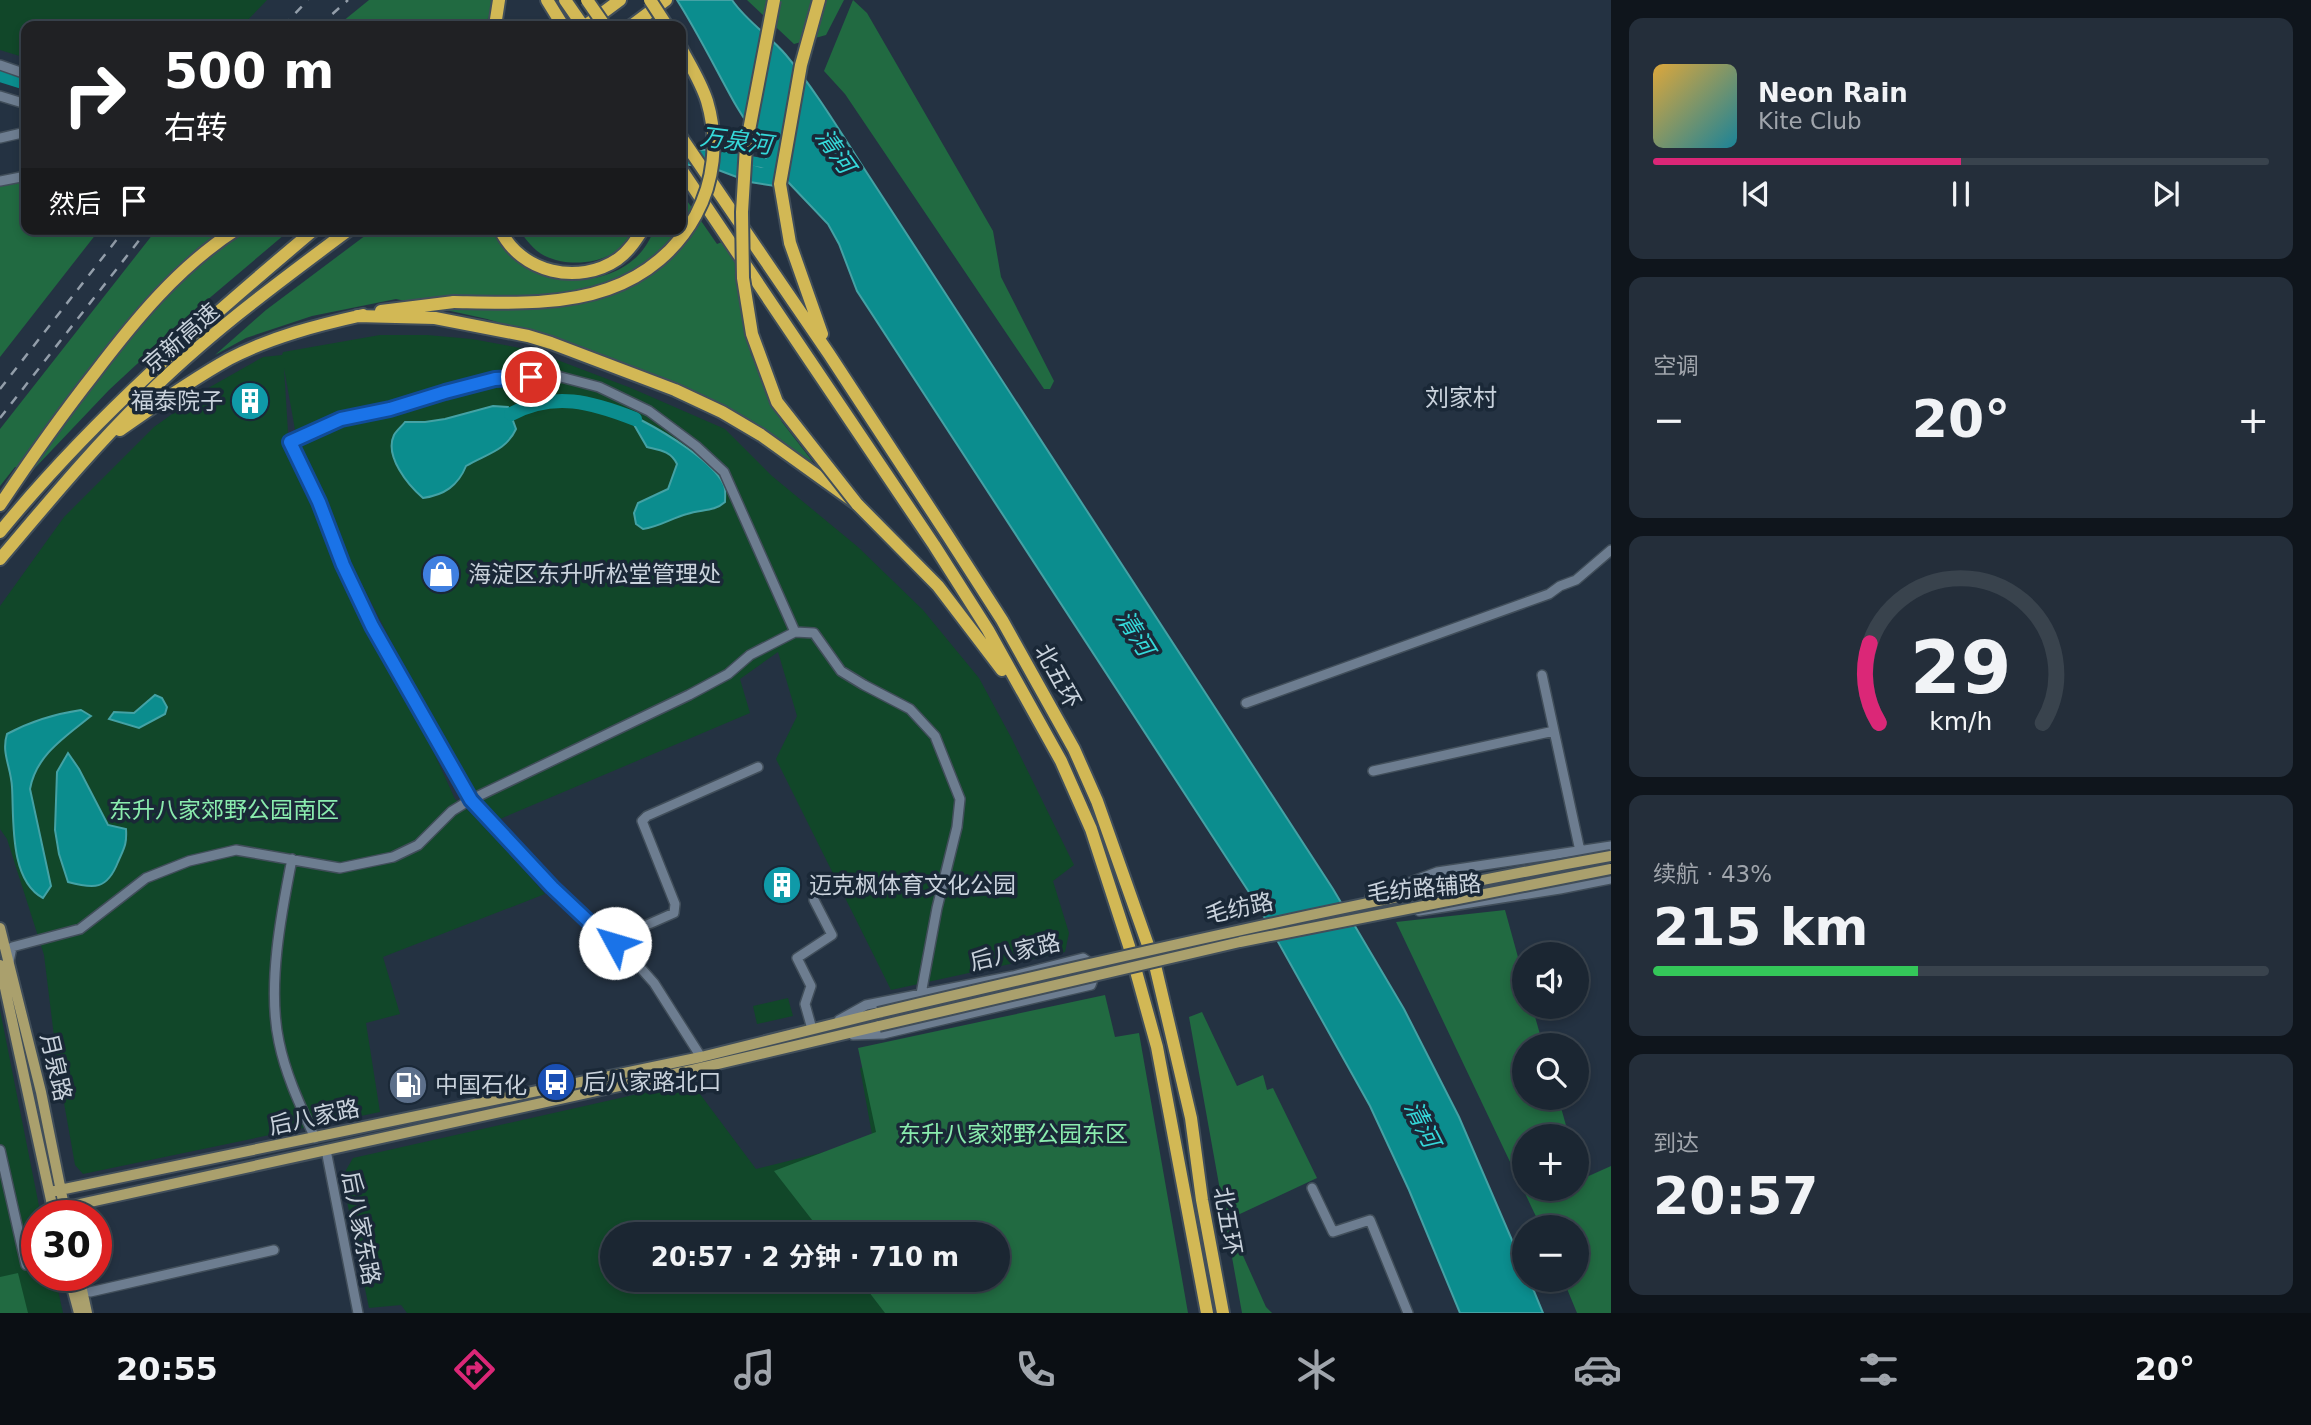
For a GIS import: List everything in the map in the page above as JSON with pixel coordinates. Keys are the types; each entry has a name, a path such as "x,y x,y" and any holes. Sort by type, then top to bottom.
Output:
{"highway":[{"path":"496,21 499,0"},
{"path":"547,0 560,21"},
{"path":"565,0 580,21"},
{"path":"587,0 602,21"},
{"path":"591,21 621,0"},
{"path":"650,0 664,21"},
{"path":"638,21 666,0"},
{"path":"774,0 746,146 742,212 743,278 752,334 777,402 857,504 938,586 1026,701"},
{"path":"819,0 801,65 780,184 790,243 829,354"},
{"path":"686,57 706,101 711,123 712,150 710,180 702,204 686,233"},
{"name":"北五环","path":"686,144 829,354 1002,620 1074,749 1097,801 1155,965 1191,1118 1202,1200 1223,1313"},
{"name":"北五环","path":"686,176 934,545 988,630 1061,761 1091,829 1129,946 1157,1047 1207,1313"},
{"path":"0,505 55,423 116,344 192,263 229,235"},
{"name":"京新高速","path":"0,532 114,405 307,235"},
{"name":"京新高速","path":"0,559 97,446 144,397 285,277 342,235"},
{"path":"504,235 515,253 527,261 566,273 594,270 619,258 630,249 639,235"},
{"path":"97,446 180,388 232,358 316,325 397,308 454,302 574,298 607,290 653,267 684,235"},
{"path":"357,316 416,316 467,323 551,342 675,390 761,435 857,504"}],"main road":[{"name":"毛纺路","path":"878,1013 1446,885 1611,856"},
{"name":"毛纺路","path":"879,1026 1240,942 1611,869"},
{"name":"月泉路","path":"0,928 50,1192 54,1200"},
{"name":"月泉路","path":"5,963 61,1189 61,1200"},
{"name":"后八家路","path":"111,1200 692,1070 832,1030 878,1013"},
{"name":"后八家路","path":"50,1192 701,1057 812,1029 879,1026"},
{"path":"73,1291 79,1313"},
{"path":"82,1291 87,1313"}],"street":[{"path":"0,65 21,72"},
{"path":"0,96 21,102"},
{"path":"0,138 21,133"},
{"path":"0,181 21,177"},
{"path":"701,1057 654,983 622,947 605,937 552,887 471,800 372,626 290,442 341,419 390,409 495,379 557,376 600,387 649,411 696,446 724,472 794,632"},
{"path":"1246,703 1549,594 1576,580 1611,550"},
{"path":"5,963 12,947 80,929 146,878 189,861 236,850 340,868 393,857 418,845 452,811 471,800 699,690 728,674 750,654 794,632 814,633 841,671 910,709 935,736 960,799 957,827 937,908 921,994"},
{"path":"1542,675 1580,850"},
{"path":"1373,771 1554,732"},
{"path":"615,943 624,935 674,913 675,904 642,821 647,816 758,767"},
{"name":"毛纺路辅路","path":"1370,897 1437,872 1611,846"},
{"path":"292,859 281,914 275,983 278,1041 289,1077 315,1138"},
{"name":"毛纺路辅路","path":"1241,936 1366,911 1447,908 1611,879"},
{"path":"812,1029 805,1004 811,986 797,958 832,935 814,900"},
{"name":"后八家路","path":"1083,958 1097,968 1091,985 883,1034 832,1030 866,1006 1013,976 1083,958"},
{"path":"0,1150 21,1243"},
{"name":"后八家东路","path":"326,1150 358,1313"},
{"path":"1312,1188 1333,1232 1370,1220 1408,1313"},
{"path":"90,1292 274,1250"}],"green space":[{"path":"0,0 267,0 247,21 21,21 21,56 0,50"},
{"path":"369,0 493,0 493,9 487,21 343,21"},
{"path":"747,0 844,0 826,35 794,44"},
{"path":"853,0 867,13 993,231 1001,277 1054,381 1050,389 1044,389 845,94 824,71"},
{"path":"21,182 21,235 95,235 0,357 0,186"},
{"path":"686,199 717,244 722,242 737,263 751,354 782,422 813,462 699,393 578,346 487,319 396,299 312,316 246,338 215,355 266,310 366,235 496,235 505,251 525,267 549,276 574,280 599,277 623,267 642,252 651,235 686,235"},
{"path":"152,235 284,235 193,312 109,390 33,470 15,467 0,486 0,429"},
{"path":"523,235 632,235 620,249 609,256 583,262 569,262 545,256"},
{"name":"东升八家郊野公园南区","path":"380,335 472,339 531,350 631,388 725,429 772,476 858,547 923,610 979,678 1012,739 1074,865 1053,881 1069,933 1065,952 891,990 776,759 797,716 778,652 740,679 750,713 500,819 467,790 350,561 297,441 284,368 288,432 455,799 489,829 545,894 383,957 400,1014 366,1023 380,1112 83,1174 75,1165 58,1069 44,955 7,839 0,829 0,606 64,517 154,427 210,387 263,357"},
{"path":"1505,910 1514,942 1512,1019 1536,1019 1540,1033 1512,1033 1512,1110 1562,1110 1566,1124 1512,1124 1512,1166 1396,922"},
{"path":"1105,995 1115,1037 1139,1033 1188,1313 885,1313 869,1292 1010,1292 1010,1222 814,1222 774,1171 876,1132 858,1048"},
{"path":"788,998 793,1016 757,1024 753,1006"},
{"path":"0,1010 38,1200 21,1200 21,1291 58,1291 63,1313 0,1313"},
{"path":"1202,1012 1237,1086 1263,1075 1267,1090 1273,1088 1317,1178 1227,1220 1266,1307 1272,1313 1242,1313 1189,1017"},
{"name":"东升八家郊野公园东区","path":"1048,1020 1159,1313 407,1313 401,1305 369,1308 342,1177 353,1158 691,1082 756,1169 873,1140 860,1068"},
{"path":"1611,1166 1611,1313 1577,1313 1568,1292 1589,1292 1589,1215 1535,1215 1529,1201 1589,1201 1589,1176"},
{"path":"18,1273 28,1313 0,1313 0,1277"}],"water":[{"name":"清河","path":"677,0 732,0 786,55 828,113 1333,889 1404,1009 1459,1117 1512,1240 1512,1292 1534,1292 1543,1313 1460,1313 1409,1190 1370,1106 1258,906 857,291 839,244 828,224 788,182 775,186 750,182 705,165 686,165 686,149 706,150 761,167 768,165 757,140"},
{"path":"493,406 508,407 516,429 512,436 495,451 466,466 459,479 449,488 437,495 423,498 411,486 395,461 392,443 395,433 405,422 445,419"},
{"path":"635,419 674,440 710,466 724,485 725,502 649,528 643,529 636,524 634,513 638,503 668,489 677,464 661,450 647,447 633,423"},
{"path":"155,695 162,698 167,707 165,714 139,728 109,719 114,712 134,713"},
{"path":"81,710 91,716 45,756 33,777 30,789 51,886 43,898 24,878 19,863 5,741 7,734 25,725"},
{"path":"68,753 108,825 126,829 125,846 114,871 99,885 85,886 68,882 59,854 55,830 57,772"}],"waterway":[{"path":"0,75 21,81"},
{"name":"万泉河","path":"724,156 776,165"},
{"path":"511,414 527,407 558,401 588,404 635,419"}],"railway":[{"path":"288,21 308,0"},
{"path":"325,21 348,0"},
{"path":"0,389 120,235"},
{"path":"0,418 143,235"}],"place":[{"name":"福泰院子","path":"250,401"},
{"name":"海淀区东升听松堂管理处","path":"441,574"},
{"name":"迈克枫体育文化公园","path":"782,885"},
{"name":"后八家路北口","path":"556,1082"},
{"name":"中国石化","path":"408,1085"}],"district":[{"name":"刘家村","path":"1461,398"}],"route":[{"path":"531,377 495,379 390,409 341,419 290,442 372,626 471,800 552,887 605,937 615,943"}]}
